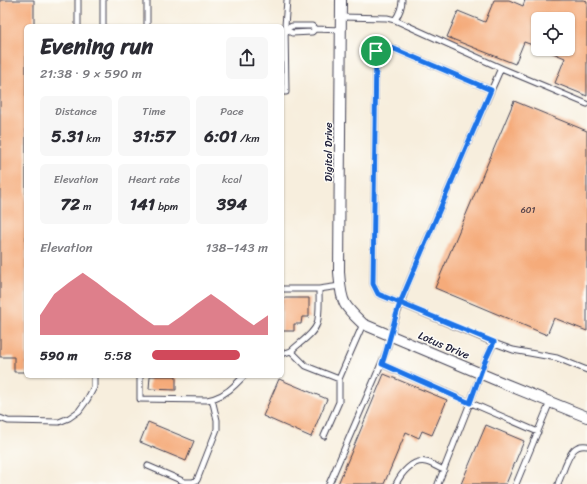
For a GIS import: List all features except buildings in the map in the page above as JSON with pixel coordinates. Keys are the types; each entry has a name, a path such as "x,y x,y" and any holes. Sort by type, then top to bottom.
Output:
{"street":[{"name":"Digital Drive","path":"341,0 339,264 340,286 344,303"},
{"name":"Lotus Drive","path":"344,303 363,324 587,417"}],"lane":[{"path":"78,0 78,24"},
{"path":"103,0 103,24"},
{"path":"147,0 147,24"},
{"path":"284,92 286,92 286,0"},
{"path":"396,20 402,5 402,0"},
{"path":"341,17 387,18 396,20 501,68 587,104"},
{"path":"285,29 292,33 312,32 315,29 341,30"},
{"path":"491,90 385,45 379,47 376,51 373,284 378,294 513,350 557,358 587,370"},
{"path":"329,484 382,364 400,303 501,68"},
{"path":"284,289 319,289 340,286"},
{"path":"284,353 291,350 314,330 317,324 319,312 319,289"},
{"path":"324,436 339,402 339,379 363,324"},
{"path":"438,484 494,342"},
{"path":"291,350 306,366 339,379"},
{"path":"382,364 538,432"},
{"path":"0,418 8,421 59,422 69,418 79,411 87,400 94,387 94,378"},
{"path":"140,378 140,399 207,400 227,392 242,378"},
{"path":"148,466 185,482 193,482 197,480 217,428 217,420 212,399"},
{"path":"516,484 550,402"},
{"path":"558,484 570,453 575,448 587,446"},
{"path":"396,484 408,468 417,463 425,462 444,470"}],"route":[{"path":"376,51 373,284 378,294 400,303 382,364 470,403 485,361 494,342 400,303 491,90 385,45 379,47 376,51"}]}
